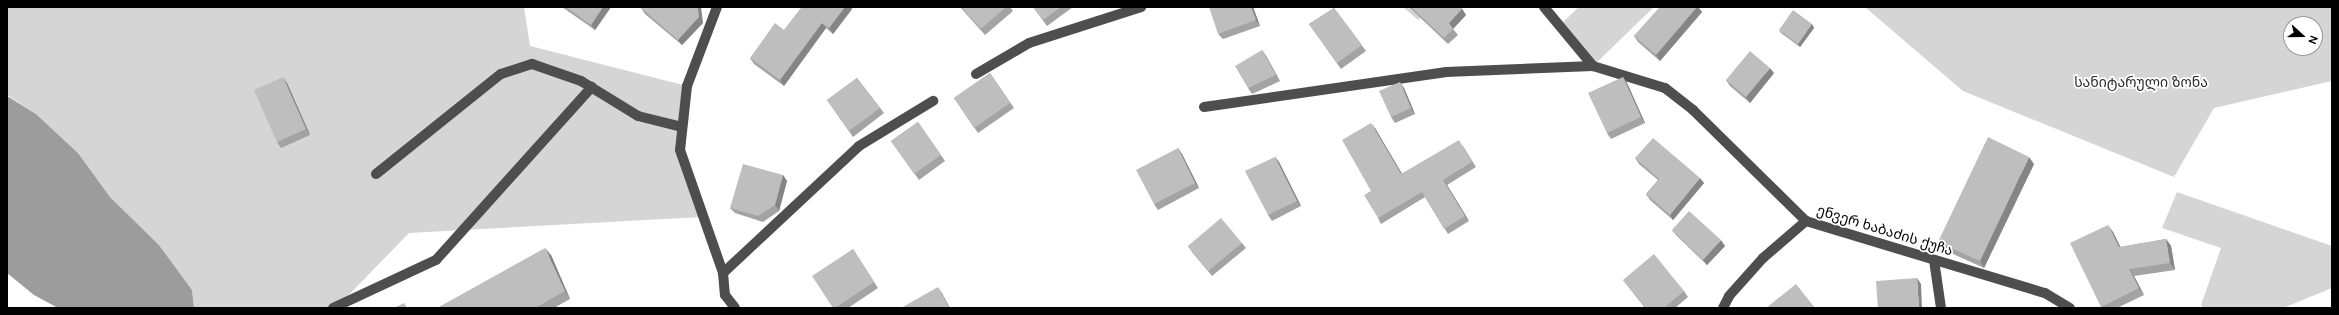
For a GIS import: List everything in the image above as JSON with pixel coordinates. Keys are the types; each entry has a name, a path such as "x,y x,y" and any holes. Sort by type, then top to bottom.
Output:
{"street":[{"path":"717,7 687,86 680,150 723,273 726,295 735,308"},
{"path":"976,74 1029,43 1141,7"},
{"path":"1546,8 1593,66"},
{"path":"376,174 501,74 532,64 581,81 638,116 682,127"},
{"path":"1204,107 1446,72 1593,66 1665,88 1693,110 1806,221"},
{"path":"333,308 436,260 592,87"},
{"path":"723,273 859,146 933,101"},
{"name":"ენვერ ხაბაძის ქუჩა","path":"1723,308 1729,296 1763,258 1806,221 2045,293 2070,308"},
{"path":"1934,260 1941,308"}],"green space":[{"path":"7,7 524,7 530,46 687,86 680,150 701,217 409,233 336,308 194,308 192,290 159,245 110,197 78,153 36,114 7,95"},
{"path":"1403,7 1435,7 1418,20"},
{"path":"1579,7 1654,7 1593,66 1560,25"},
{"name":"სანიტარული ზონა","path":"1865,7 2332,7 2332,81 2214,108 2174,177 1963,91"},
{"path":"2177,192 2332,246 2332,288 2283,308 2203,308 2201,305 2221,248 2162,228"}],"shaded area":[{"path":"7,96 36,114 78,153 110,197 159,245 192,290 194,308 58,308 34,295 7,273"}],"building":[{"path":"566,7 603,7 591,25"},
{"path":"698,7 699,17 678,40 641,8"},
{"path":"802,7 845,7 829,28 822,23 780,80 750,58 775,23 784,30"},
{"path":"961,7 1006,7 981,29"},
{"path":"1033,7 1061,7 1043,20"},
{"path":"1209,7 1251,7 1256,20 1218,34"},
{"path":"1411,7 1461,7 1462,9 1449,23 1453,29 1444,38"},
{"path":"1660,7 1697,7 1656,55 1634,36"},
{"path":"1334,8 1362,45 1337,63 1309,24"},
{"path":"1793,10 1812,24 1798,44 1779,30"},
{"path":"1262,50 1276,75 1248,88 1235,66"},
{"path":"1750,51 1770,68 1746,97 1726,80"},
{"path":"990,73 1010,103 974,128 954,98"},
{"path":"283,77 306,129 277,142 254,90"},
{"path":"1623,77 1641,117 1607,133 1588,93"},
{"path":"857,78 880,108 849,131 827,100"},
{"path":"1400,82 1411,108 1391,117 1379,91"},
{"path":"918,122 941,155 914,174 891,141"},
{"path":"1371,123 1401,174 1459,140 1472,162 1443,180 1465,216 1444,229 1422,192 1378,218 1364,195 1371,191 1342,140"},
{"path":"1988,137 2029,157 1980,261 1938,242"},
{"path":"1653,138 1700,178 1670,215 1646,194 1659,179 1635,158"},
{"path":"1178,148 1195,183 1154,204 1136,170"},
{"path":"1275,157 1297,201 1268,215 1245,171"},
{"path":"743,164 783,175 775,205 758,216 730,208"},
{"path":"1689,211 1721,240 1703,260 1672,230"},
{"path":"1221,218 1242,243 1208,271 1188,246"},
{"path":"2108,225 2119,247 2166,239 2170,263 2129,269 2139,288 2101,307 2070,243"},
{"path":"545,248 565,291 535,308 437,308"},
{"path":"853,249 874,282 833,308 812,276"},
{"path":"1654,254 1684,291 1664,308 1646,308 1623,280"},
{"path":"1917,278 1919,308 1878,308 1876,281"},
{"path":"1796,284 1815,308 1766,308"},
{"path":"938,287 949,308 901,308"},
{"path":"404,303 407,308 394,308"}]}
